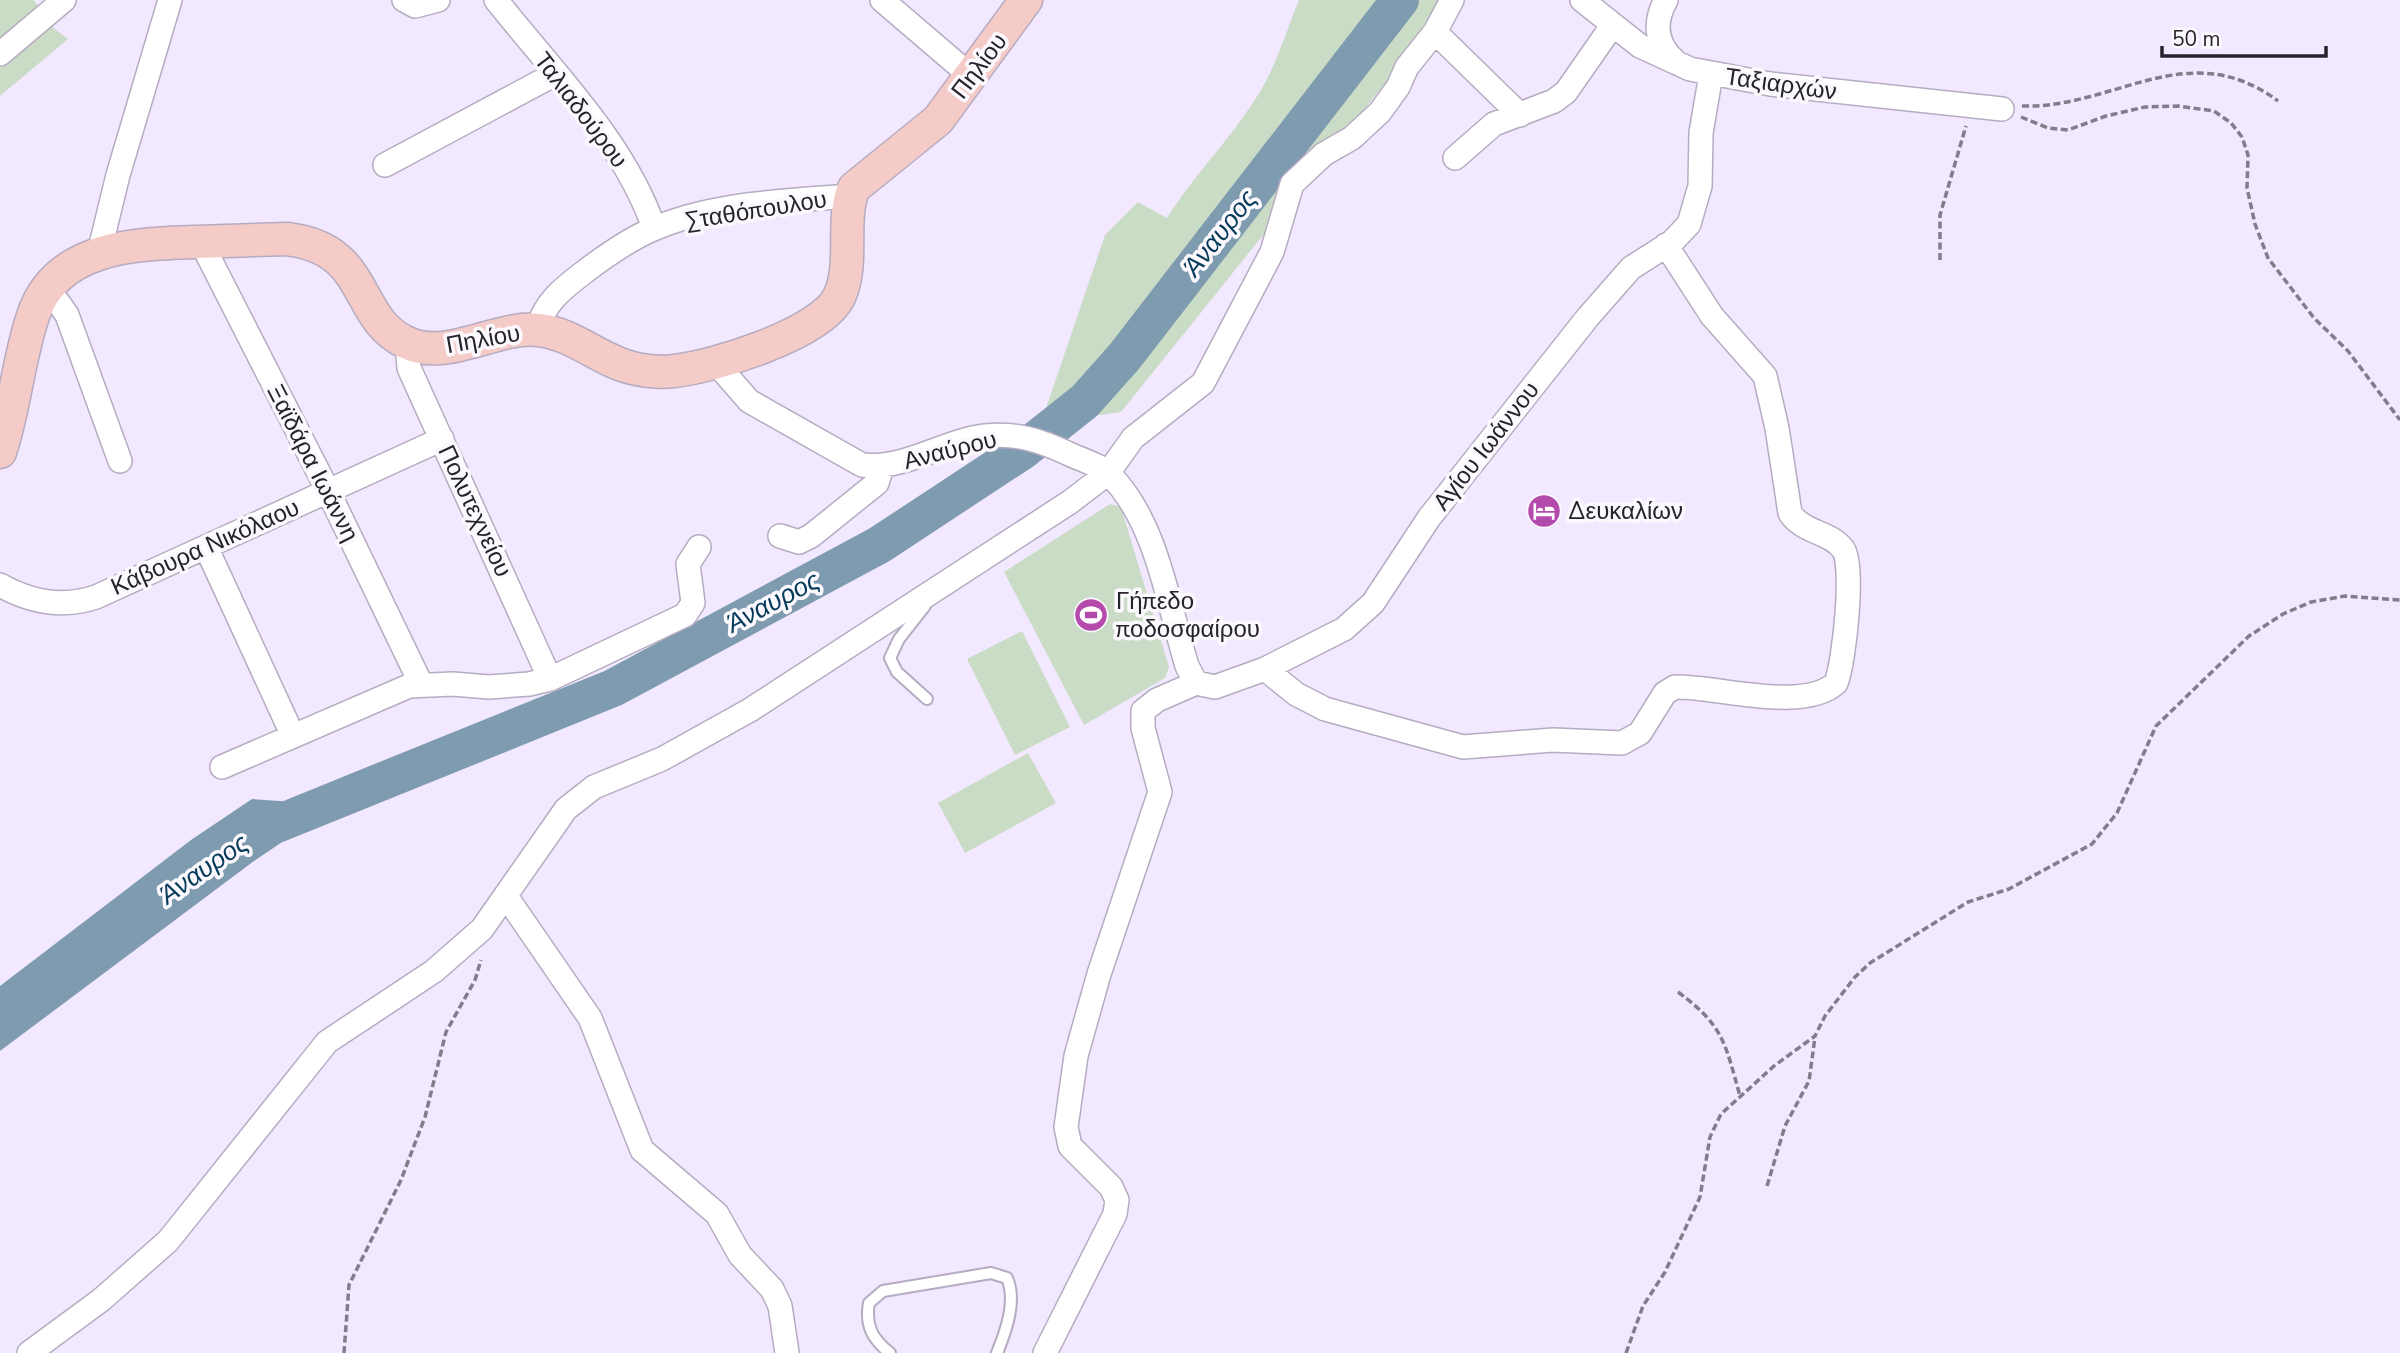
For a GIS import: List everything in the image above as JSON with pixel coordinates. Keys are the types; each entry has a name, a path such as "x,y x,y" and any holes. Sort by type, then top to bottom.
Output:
{"main road":[{"name":"Πηλίου","path":"407,343 423,347 442,347 516,331 537,330 561,335 635,369 670,372 715,362 811,324 837,302 845,275 851,196 866,176 930,128 972,77 1026,0"},
{"path":"0,452 29,328 42,294 66,270 99,253 128,246 287,239 320,246 346,266 388,330 407,343"}],"street":[{"path":"0,54 64,0"},
{"path":"99,253 118,175 170,0"},
{"path":"404,0 415,6 438,0"},
{"name":"Ταλιαδούρου","path":"496,0 623,163 636,184 654,228"},
{"path":"882,0 972,77"},
{"path":"29,1353 101,1300 169,1241 327,1042 434,971 482,929 566,809 587,793 673,754 750,710 1070,502 1108,473 1133,438 1203,383 1272,253 1292,184 1324,154 1352,138 1380,113 1407,68 1435,32 1452,0"},
{"name":"Ταξιαρχών","path":"1582,0 1612,26 1651,52 1682,67 1769,84 2002,109"},
{"path":"1666,0 1658,20 1658,34 1665,51 1682,67"},
{"path":"1455,159 1489,128 1554,101 1566,92 1612,26"},
{"path":"1435,32 1520,115"},
{"path":"385,165 555,74"},
{"name":"Αγίου Ιωάννου","path":"1045,1353 1115,1214 1117,1200 1111,1187 1070,1146 1066,1128 1076,1056 1098,974 1160,792 1143,728 1143,712 1157,700 1196,683 1207,687 1222,686 1265,669 1344,629 1362,616 1429,518 1588,317 1631,268 1682,233 1695,207 1700,186 1703,111 1711,74"},
{"name":"Σταθόπουλου","path":"537,330 543,311 563,289 618,248 654,228 723,210 851,196"},
{"name":"Ξαϊδάρα Ιωάννη","path":"201,242 328,491 421,684"},
{"path":"1265,669 1296,694 1325,709 1463,747 1553,740 1622,743 1640,733 1665,693 1675,687 1795,696 1822,692 1836,683 1849,576 1846,556 1835,542 1798,524 1790,513 1777,428 1765,376 1712,316 1666,245"},
{"path":"42,294 58,302 67,315 120,461"},
{"name":"Πολυτεχνείου","path":"407,343 409,368 550,679"},
{"name":"Αναύρου","path":"715,362 749,401 862,465 882,467 984,436 1021,435 1108,473 1129,498 1147,536 1187,666 1196,683"},
{"name":"Κάβουρα Νικόλαου","path":"0,585 43,601 81,601 442,439"},
{"path":"780,536 799,542 811,536 877,483 882,467"},
{"path":"206,547 293,736"},
{"path":"222,767 393,692 421,684 489,687 529,684 550,679 685,615 693,603 688,564 699,548"},
{"path":"506,896 590,1018 642,1150 717,1214 740,1255 772,1289 780,1306 788,1353"}],"lane":[{"path":"928,699 897,672 891,655 899,639 942,585"},
{"path":"890,1353 874,1341 866,1317 869,1303 883,1291 991,1273 1007,1278 1009,1283 1010,1306 1005,1335 997,1353"}],"path":[{"path":"2002,109 2054,105 2094,96 2138,80 2178,74 2228,76 2255,86 2278,101"},
{"path":"2002,109 2048,128 2068,130 2132,110 2178,106 2214,111 2231,123 2242,137 2248,155 2247,188 2255,224 2268,258 2314,318 2348,351 2400,420"},
{"path":"1940,260 1940,215 1971,107"},
{"path":"1626,1353 1643,1306 1664,1272 1700,1197 1710,1137 1721,1114 1815,1035 1848,985 1870,963 1968,902 2009,889 2092,844 2117,813 2157,726 2249,636 2283,614 2311,602 2345,596 2400,600"},
{"path":"344,1353 349,1285 401,1180 425,1117 446,1032 475,980 482,959"},
{"path":"1678,992 1705,1012 1719,1029 1740,1096"},
{"path":"1767,1186 1785,1126 1809,1081 1815,1035"}],"green space":[{"path":"0,0 34,0 51,26 68,39 0,96"},
{"path":"1299,0 1452,0 1121,412 1041,423 1105,235 1138,202 1167,218 1191,183 1231,134 1266,81"},
{"name":"Γήπεδο ποδοσφαίρου","path":"1110,504 1121,507 1169,667 1165,678 1084,725 1004,572"},
{"path":"1022,631 1070,727 1015,755 967,659"},
{"path":"1028,753 1056,803 965,853 938,803"}],"water":[{"path":"252,799 337,805 254,861 0,1051 0,986 191,840"}],"waterway":[{"name":"Άναυρος","path":"277,824 613,688 879,545 1022,451 1085,401 1125,356 1400,0"}],"place":[{"name":"Δευκαλίων","path":"1544,511"},
{"name":"Γήπεδο ποδοσφαίρου","path":"1091,615"}]}
